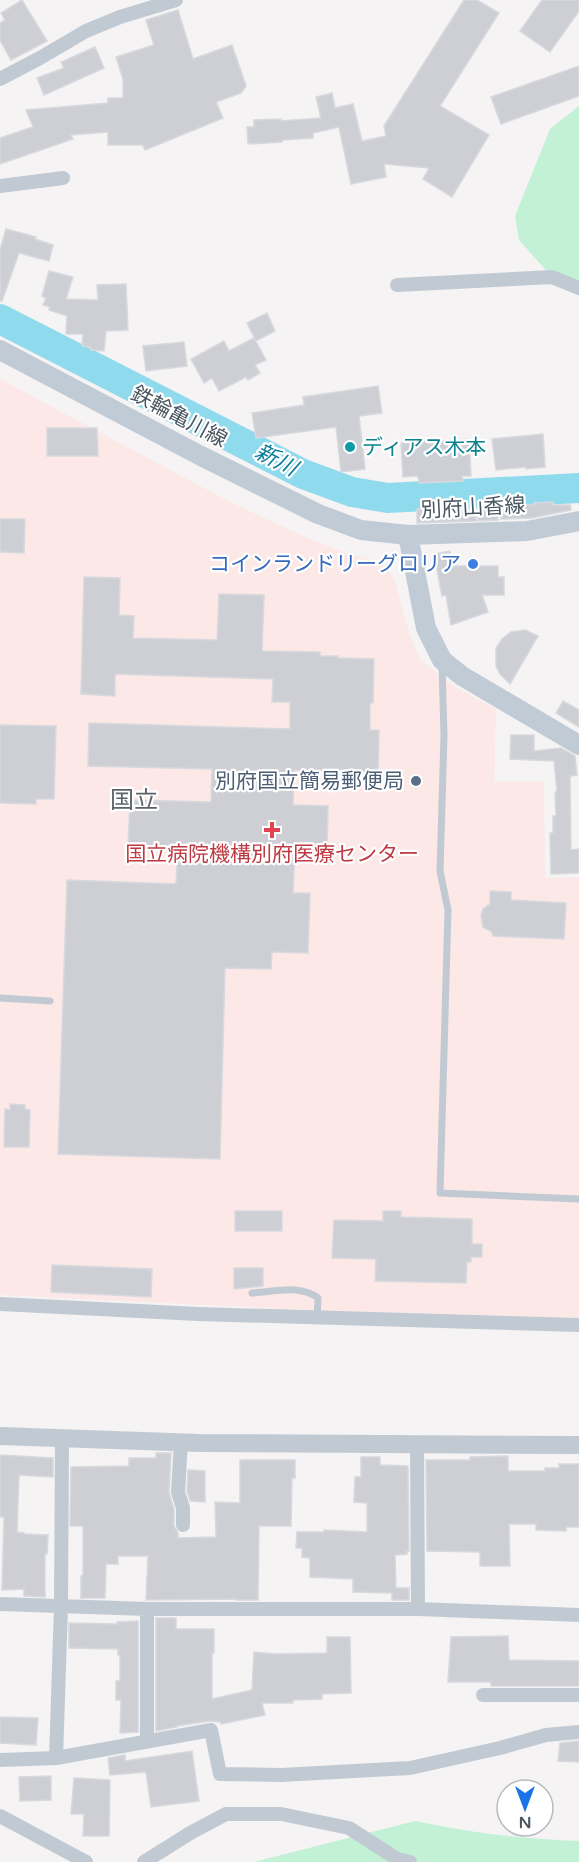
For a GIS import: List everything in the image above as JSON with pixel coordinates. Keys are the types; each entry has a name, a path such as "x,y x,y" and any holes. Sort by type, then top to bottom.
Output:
{"main road":[{"name":"鉄輪亀川線","path":"0,350 201,456 318,514 361,530 408,535"},
{"name":"別府山香線","path":"579,520 527,531 408,535 426,628 442,660 462,676 579,745"}],"street":[{"path":"0,78 86,31 120,17 176,0"},
{"path":"0,186 63,178"},
{"path":"397,285 552,277 579,288"},
{"path":"0,1305 316,1318 579,1325"},
{"path":"0,1436 181,1442 579,1445"},
{"path":"56,1758 61,1606 62,1439"},
{"path":"181,1442 177,1492 183,1508 183,1525"},
{"path":"417,1443 418,1609"},
{"path":"0,1604 147,1609 418,1609 579,1615"},
{"path":"147,1609 147,1741"},
{"path":"483,1695 579,1695"},
{"path":"0,1760 56,1758 211,1730 220,1774 281,1775 410,1768 546,1735 579,1732"},
{"path":"144,1862 226,1814 281,1814 350,1828 397,1859 410,1862"},
{"path":"0,1816 86,1862"}],"lane":[{"path":"442,660 444,736 440,871 448,910 440,1193 579,1199"},
{"path":"0,998 50,1000"},
{"path":"252,1293 295,1290 312,1292 318,1298 316,1318"}],"shaded area":[{"name":"国立病院機構別府医療センター","path":"0,379 228,501 305,537 346,553 377,561 388,568 395,582 409,633 420,660 455,687 496,709 494,782 544,782 545,878 579,877 579,1318 308,1310 0,1295"}],"green space":[{"path":"579,106 579,288 552,277 519,240 515,216 550,129"},
{"path":"415,1821 495,1835 495,1838 579,1841 579,1862 254,1862"}],"building":[{"path":"22,0 47,41 11,60 0,40 0,23 5,20 1,13"},
{"path":"464,0 477,0 499,13 440,106 489,135 452,197 423,179 429,168 384,164 386,177 351,184 339,127 313,133 313,138 248,144 247,127 254,127 254,120 281,119 281,121 321,118 316,97 332,93 335,108 353,104 362,141 386,136 384,126"},
{"path":"542,0 579,0 579,11 550,52 520,31"},
{"path":"178,10 193,59 232,45 246,86 241,93 216,102 223,118 145,150 143,145 108,145 108,132 71,135 73,139 0,164 0,138 33,127 26,110 108,103 108,98 123,98 123,79 116,57 154,45 146,20"},
{"path":"95,47 104,68 44,95 37,78 64,68 61,62"},
{"path":"579,66 579,96 501,124 491,97"},
{"path":"6,229 36,237 35,239 53,245 49,261 19,253 2,301 0,301 0,250"},
{"path":"49,271 73,277 66,299 98,300 97,285 126,284 128,330 106,331 104,351 91,350 90,347 82,346 83,334 66,334 67,316 49,310 50,307 43,305 46,298 42,296"},
{"path":"267,313 275,331 256,341 247,323"},
{"path":"254,338 266,360 255,365 260,373 248,380 246,377 219,391 212,378 204,383 191,359 224,341 229,351"},
{"path":"184,342 187,366 146,371 143,346"},
{"path":"378,386 382,413 359,416 365,469 341,472 336,427 256,438 252,413 304,405 303,397"},
{"path":"47,428 97,428 98,456 47,456"},
{"path":"543,434 545,467 496,470 492,439"},
{"path":"469,439 471,476 462,476 463,481 419,483 418,476 403,477 401,443"},
{"path":"553,502 553,505 570,505 571,510 532,518 501,519 500,505 534,505 534,503"},
{"path":"478,507 498,507 498,520 478,521"},
{"path":"417,509 476,510 476,521 417,523"},
{"path":"0,519 25,519 24,553 0,552"},
{"path":"450,551 453,566 498,566 498,577 504,577 504,595 482,595 488,612 451,625 446,595 442,596 434,554"},
{"path":"84,577 120,578 119,615 134,616 133,638 217,640 219,594 264,595 262,651 320,652 320,656 374,659 370,730 379,730 378,772 294,770 293,805 328,806 327,852 295,851 293,893 310,893 308,953 272,952 271,969 225,968 220,1159 58,1154 67,880 176,884 178,848 128,847 130,800 211,802 212,769 88,766 89,723 290,729 290,702 272,702 273,679 115,674 115,696 81,694"},
{"path":"525,630 538,636 510,684 496,666 496,648 511,632"},
{"path":"563,701 579,710 579,727 556,713"},
{"path":"0,725 56,726 54,799 36,799 36,804 0,803"},
{"path":"511,735 534,735 534,751 561,748 575,756 577,775 570,776 571,850 579,849 579,873 551,874 550,833 553,833 553,816 556,816 555,792 557,792 554,761 510,759"},
{"path":"490,891 511,892 511,900 566,903 564,939 493,936 492,932 483,927 481,915 483,909 490,904"},
{"path":"10,1104 25,1105 25,1109 30,1110 29,1147 4,1147 5,1109 10,1110"},
{"path":"235,1211 282,1211 282,1231 235,1231"},
{"path":"383,1211 401,1211 401,1217 472,1219 472,1244 482,1244 482,1257 471,1257 471,1262 467,1262 466,1283 375,1281 376,1259 332,1258 334,1220 383,1221"},
{"path":"52,1265 152,1269 151,1297 51,1292"},
{"path":"234,1268 263,1268 263,1286 234,1289"},
{"path":"156,1453 171,1453 169,1492 178,1538 216,1537 215,1502 240,1503 240,1460 295,1460 295,1478 292,1478 291,1526 259,1526 258,1600 146,1600 148,1556 118,1556 118,1564 106,1564 105,1598 81,1598 83,1526 70,1526 71,1467 129,1466 129,1458 156,1458"},
{"path":"0,1455 53,1458 53,1477 19,1475 17,1532 48,1535 47,1554 45,1554 45,1597 24,1596 24,1589 2,1590 4,1517 0,1517"},
{"path":"508,1456 508,1471 545,1471 545,1468 559,1468 559,1464 579,1464 579,1527 566,1527 566,1531 536,1530 536,1524 509,1524 510,1566 480,1566 480,1552 427,1551 426,1460 470,1460 470,1457"},
{"path":"361,1457 380,1457 380,1465 408,1466 409,1551 407,1554 395,1555 396,1588 409,1588 409,1600 392,1600 392,1593 353,1592 353,1579 310,1577 310,1558 302,1557 302,1548 296,1548 297,1532 324,1532 324,1530 367,1532 367,1503 354,1502 355,1477 361,1477"},
{"path":"188,1470 205,1471 205,1502 190,1501 187,1491"},
{"path":"156,1618 176,1618 176,1629 214,1629 212,1699 252,1690 254,1652 327,1653 327,1637 350,1637 351,1693 322,1694 322,1699 293,1700 293,1703 262,1703 265,1715 221,1724 221,1722 209,1721 156,1731"},
{"path":"138,1621 138,1732 120,1733 121,1700 116,1700 116,1681 120,1681 118,1649 69,1648 69,1623 117,1624 117,1622"},
{"path":"508,1636 509,1660 579,1661 579,1686 491,1686 491,1682 448,1682 451,1637"},
{"path":"0,1717 38,1718 36,1745 0,1743"},
{"path":"579,1741 579,1762 558,1761 560,1743"},
{"path":"192,1751 199,1801 151,1807 146,1772 110,1775 108,1758 125,1755 125,1761"},
{"path":"51,1776 51,1800 20,1801 19,1777"},
{"path":"74,1778 110,1780 109,1836 83,1836 84,1814 71,1814"}],"waterway":[{"name":"新川","path":"0,319 303,474 352,492 388,498 579,488"}],"place":[{"name":"ディアス木本","path":"350,447"},
{"name":"コインランドリーグロリア","path":"473,564"},
{"name":"別府国立簡易郵便局","path":"416,781"},
{"name":"国立病院機構別府医療センター","path":"272,830"}],"district":[{"name":"国立","path":"134,800"}]}
